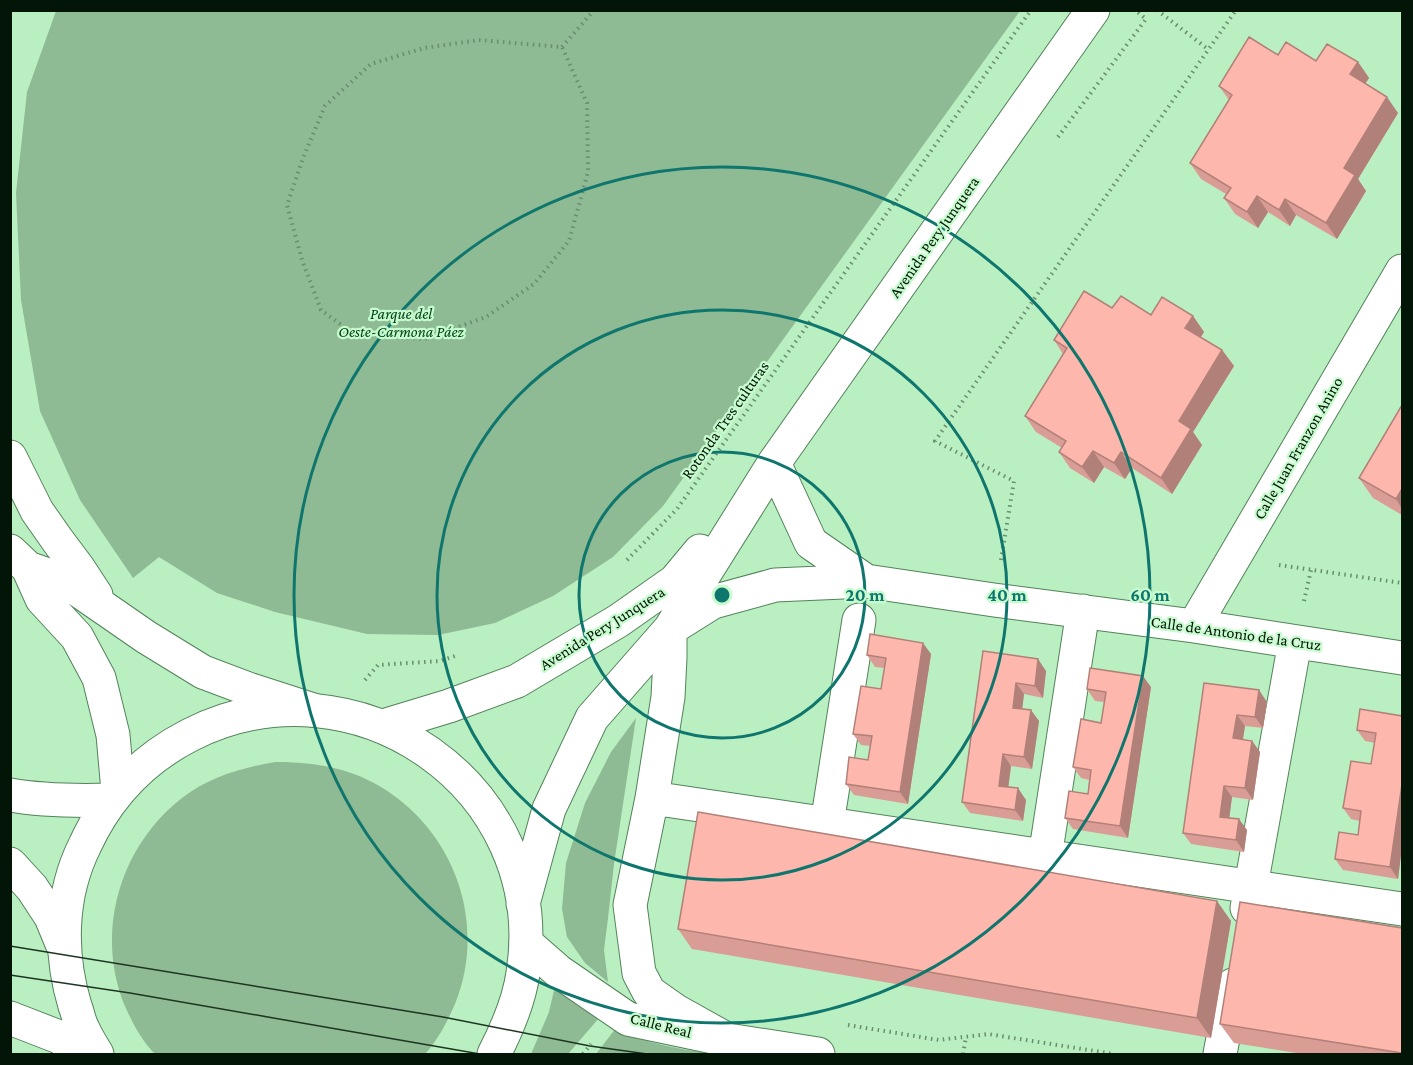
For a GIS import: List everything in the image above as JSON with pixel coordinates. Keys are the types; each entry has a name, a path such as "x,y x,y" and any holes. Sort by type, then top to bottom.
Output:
{"main road":[{"name":"Avenida Pery Junquera","path":"523,904 549,809 592,718 670,629 774,463 1093,10"},
{"name":"Calle Juan Franzon Anino","path":"1194,627 1402,270"},
{"path":"10,457 37,511 104,607"},
{"name":"Avenida Pery Junquera","path":"383,726 517,681 618,621 675,581 774,463"},
{"name":"Calle de Antonio de la Cruz","path":"774,463 811,543 866,581 1402,658"},
{"path":"19,560 65,581 146,637 203,672 250,690 383,726 403,736 455,773 483,805 505,842 519,883 523,904 526,943 523,973 507,1030 494,1054"},
{"path":"19,560 42,599 77,637 99,678 113,735 115,795"},
{"path":"728,1040 676,1011 649,992 639,973 630,905 652,798 668,697 670,629 713,602 775,585 866,581"},
{"path":"1045,857 1083,611"},
{"path":"827,824 859,620"},
{"path":"1220,1054 1296,642"},
{"path":"97,1054 82,1027 69,984 65,951 65,919 70,887 79,856 93,826 115,795 144,765 173,744 206,727 240,715 276,710 325,711"},
{"path":"10,795 37,800 78,801 115,795"},
{"path":"652,798 1402,909"},
{"path":"10,864 32,888 51,917 65,951"},
{"name":"Calle Real","path":"526,943 558,971 628,1019 728,1040 818,1054"},
{"path":"10,1018 59,1037 85,1054"}],"path":[{"path":"562,47 594,10"},
{"name":"Rotonda Tres culturas","path":"625,563 677,509 1031,10"},
{"path":"1157,10 1209,50"},
{"path":"994,600 1014,481 935,441 1236,10"},
{"path":"479,40 562,47 586,103 588,172 569,241 534,284 486,317 425,339 355,335 321,310 302,260 287,205 303,158 325,106 371,64 424,48 479,40"},
{"path":"1234,558 1402,583"},
{"path":"325,711 378,665 440,661 462,653"},
{"path":"847,1025 939,1040 988,1035 1114,1054"},
{"path":"963,1054 966,1037"}],"green space":[{"name":"Parque del Oeste-Carmona Páez","path":"56,10 1020,11 663,506 613,557 553,596 495,623 438,635 367,634 275,612 217,593 159,557 133,578 80,500 40,411 21,300 16,193 27,92"},
{"path":"636,718 614,864 604,950 608,982 585,963 567,937 562,909 566,863 585,803 611,752"},
{"path":"275,762 325,766 349,772 372,782 400,800 424,823 442,849 456,877 465,908 468,940 464,972 455,1004 442,1031 425,1054 155,1054 145,1043 134,1024 124,1004 116,976 112,948 113,919 119,892 129,865 143,840 182,798 203,784 226,774"},
{"path":"555,986 576,1004 599,1018 568,1054 531,1054 549,1012"},
{"path":"616,1028 653,1042 716,1054 596,1054"}],"building":[{"path":"1249,37 1278,55 1286,42 1316,61 1327,44 1358,62 1350,74 1387,97 1344,168 1355,175 1326,223 1285,199 1279,210 1257,196 1247,212 1224,198 1231,188 1190,163 1232,95 1219,86"},
{"path":"1084,291 1112,308 1121,296 1151,315 1162,297 1193,316 1185,328 1222,350 1179,421 1191,429 1161,478 1121,452 1114,463 1093,451 1082,467 1059,452 1066,441 1025,416 1067,348 1054,340"},
{"path":"1402,405 1402,489 1396,499 1359,478"},
{"path":"870,634 923,643 900,792 846,784 849,757 868,760 872,736 853,734 861,686 881,689 886,658 867,655"},
{"path":"983,651 1038,659 1035,686 1016,683 1013,708 1031,710 1024,757 1003,754 999,786 1018,788 1015,810 962,802"},
{"path":"1090,668 1143,676 1120,826 1065,818 1069,791 1088,794 1091,770 1073,767 1081,719 1101,723 1106,692 1087,689"},
{"path":"1204,683 1259,690 1255,717 1237,715 1233,738 1252,741 1245,788 1224,786 1220,817 1239,819 1236,840 1183,833"},
{"path":"1360,709 1402,716 1402,784 1390,867 1335,859 1339,832 1358,835 1361,811 1343,808 1351,761 1371,764 1376,733 1357,730"},
{"path":"698,812 1217,901 1197,1018 678,929"},
{"path":"1240,902 1402,928 1402,1053 1220,1024"}],"tram line":[{"path":"10,946 443,1017 590,1046 647,1054"},
{"path":"10,975 130,993 480,1054"}]}
